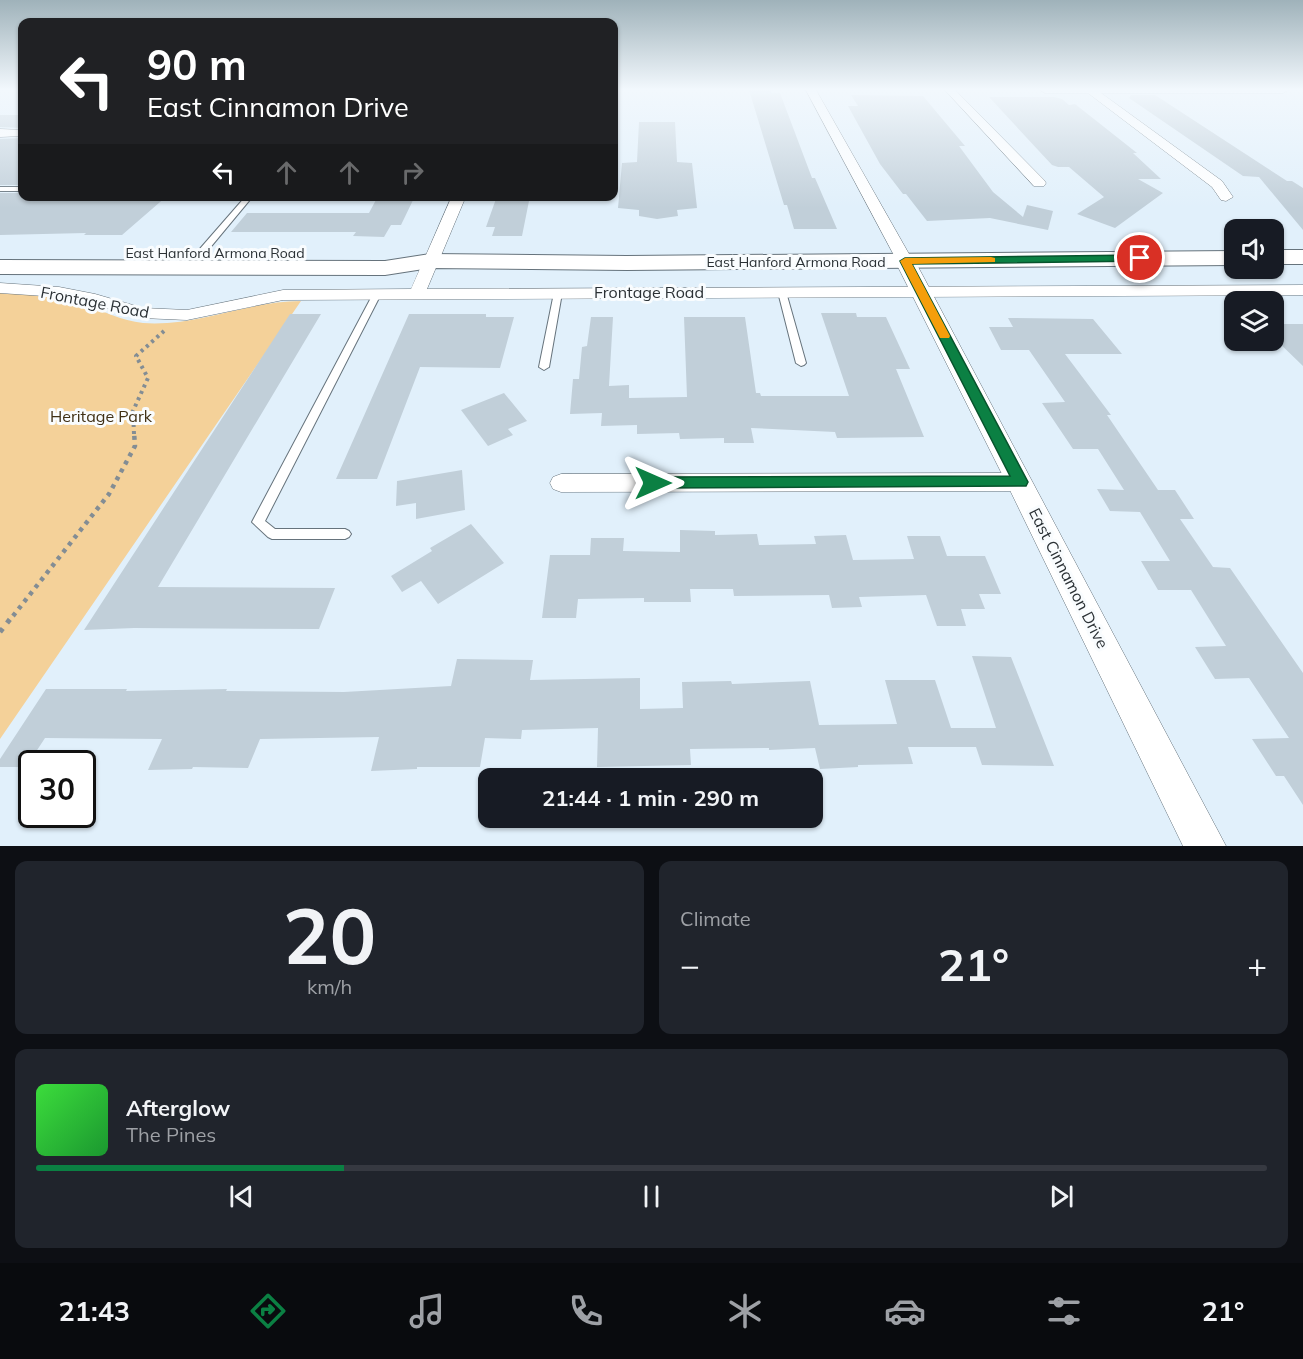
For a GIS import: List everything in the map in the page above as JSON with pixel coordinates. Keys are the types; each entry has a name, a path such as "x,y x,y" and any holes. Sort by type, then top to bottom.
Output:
{"main road":[{"name":"East Hanford Armona Road","path":"0,254 391,254 430,261"},
{"path":"1284,257 1303,257"},
{"name":"East Hanford Armona Road","path":"0,267 385,268 430,261 1224,258"}],"street":[{"name":"East Cinnamon Drive","path":"833,129 921,291 1205,846"},
{"path":"988,129 1039,183"},
{"path":"1143,129 1217,184 1226,198"},
{"path":"0,133 18,133"},
{"path":"417,294 457,201"},
{"name":"Frontage Road","path":"0,288 59,292 95,299 142,313 187,315 283,295 1303,290"},
{"path":"561,483 1020,482"}],"lane":[{"path":"0,189 18,189"},
{"path":"201,253 246,201"},
{"path":"782,292 801,363"},
{"path":"544,367 558,293"},
{"path":"345,534 272,534 258,522 377,294"}],"path":[{"path":"0,632 109,494 135,446 133,411 148,378 136,356 154,339 187,315"}],"green space":[{"name":"Heritage Park","path":"0,293 41,295 72,300 119,318 143,323 183,321 261,305 301,301 0,739"}],"building":[{"path":"639,129 675,129 677,162 692,163 697,208 677,210 678,216 657,219 639,216 639,210 618,208 622,163 637,162"},
{"path":"761,129 794,129 812,178 815,178 837,229 794,229 787,205 784,205"},
{"path":"861,129 951,129 965,146 959,146 993,192 1023,217 1027,205 1053,211 1048,230 990,218 927,221 880,164"},
{"path":"1019,129 1107,129 1137,153 1133,153 1161,179 1138,179 1163,193 1115,228 1077,214 1104,197 1069,167 1052,165"},
{"path":"1175,129 1208,129 1287,181 1292,181 1303,188 1303,230 1259,177 1243,176"},
{"path":"18,138 18,185 0,185 0,139"},
{"path":"0,193 18,193 18,201 161,201 122,235 84,235 86,233 0,235"},
{"path":"375,201 413,201 401,225 391,225 384,237 353,236 356,232 231,232 247,213 369,213"},
{"path":"495,201 529,201 522,236 492,236 495,227 486,227"},
{"path":"821,313 856,313 857,317 886,317 910,369 896,369 924,437 837,438 835,432 751,428 754,443 724,443 724,438 680,439 679,433 637,434 637,425 601,426 602,413 570,414 573,379 579,379 582,347 587,346 591,317 613,317 609,386 629,385 629,398 687,397 684,317 745,317 756,393 760,393 761,396 849,396"},
{"path":"290,314 321,314 158,587 335,588 319,629 84,630"},
{"path":"409,314 486,314 486,317 514,317 500,368 420,367 377,479 336,479"},
{"path":"1008,318 1093,319 1122,354 1065,354 1111,415 1107,415 1158,490 1175,490 1194,519 1180,519 1213,567 1230,568 1303,673 1303,805 1284,776 1276,776 1252,739 1289,738 1249,678 1215,679 1195,647 1226,646 1191,590 1158,590 1141,561 1170,561 1140,512 1110,511 1097,489 1124,490 1098,449 1073,449 1042,403 1065,402 1029,350 1001,350 989,327 1013,327"},
{"path":"1284,324 1303,324 1303,366 1284,348"},
{"path":"504,393 527,421 508,429 513,435 488,446 461,410"},
{"path":"462,470 465,510 416,519 416,503 396,506 397,481"},
{"path":"471,524 504,563 438,604 421,581 402,592 391,576 432,551 430,548"},
{"path":"680,530 715,531 715,535 757,534 759,545 816,544 814,536 846,535 853,560 914,559 907,536 940,536 947,556 985,556 1001,594 979,594 985,609 961,609 966,626 937,626 926,595 859,597 862,607 832,608 829,595 734,596 733,589 690,589 691,602 644,602 644,598 578,599 576,618 542,618 550,555 590,555 591,538 624,538 623,551 680,552"},
{"path":"972,656 1011,657 1054,766 982,765 976,747 908,747 913,764 858,765 858,767 823,769 820,768 815,748 769,750 769,748 690,749 691,765 597,767 598,728 522,730 521,739 485,738 480,767 417,767 417,769 371,771 379,737 260,739 248,768 193,767 192,769 148,770 162,739 45,738 37,750 18,750 18,767 0,767 0,759 46,689 127,689 126,691 227,689 226,691 344,692 451,686 457,659 533,660 530,680 640,678 640,709 683,708 682,682 731,681 732,684 810,681 819,725 897,724 885,680 935,680 951,728 996,728"}],"slow traffic":[{"path":"944,336 905,261 991,260"}],"route":[{"path":"653,483 1020,482 905,261 1140,258"}]}
